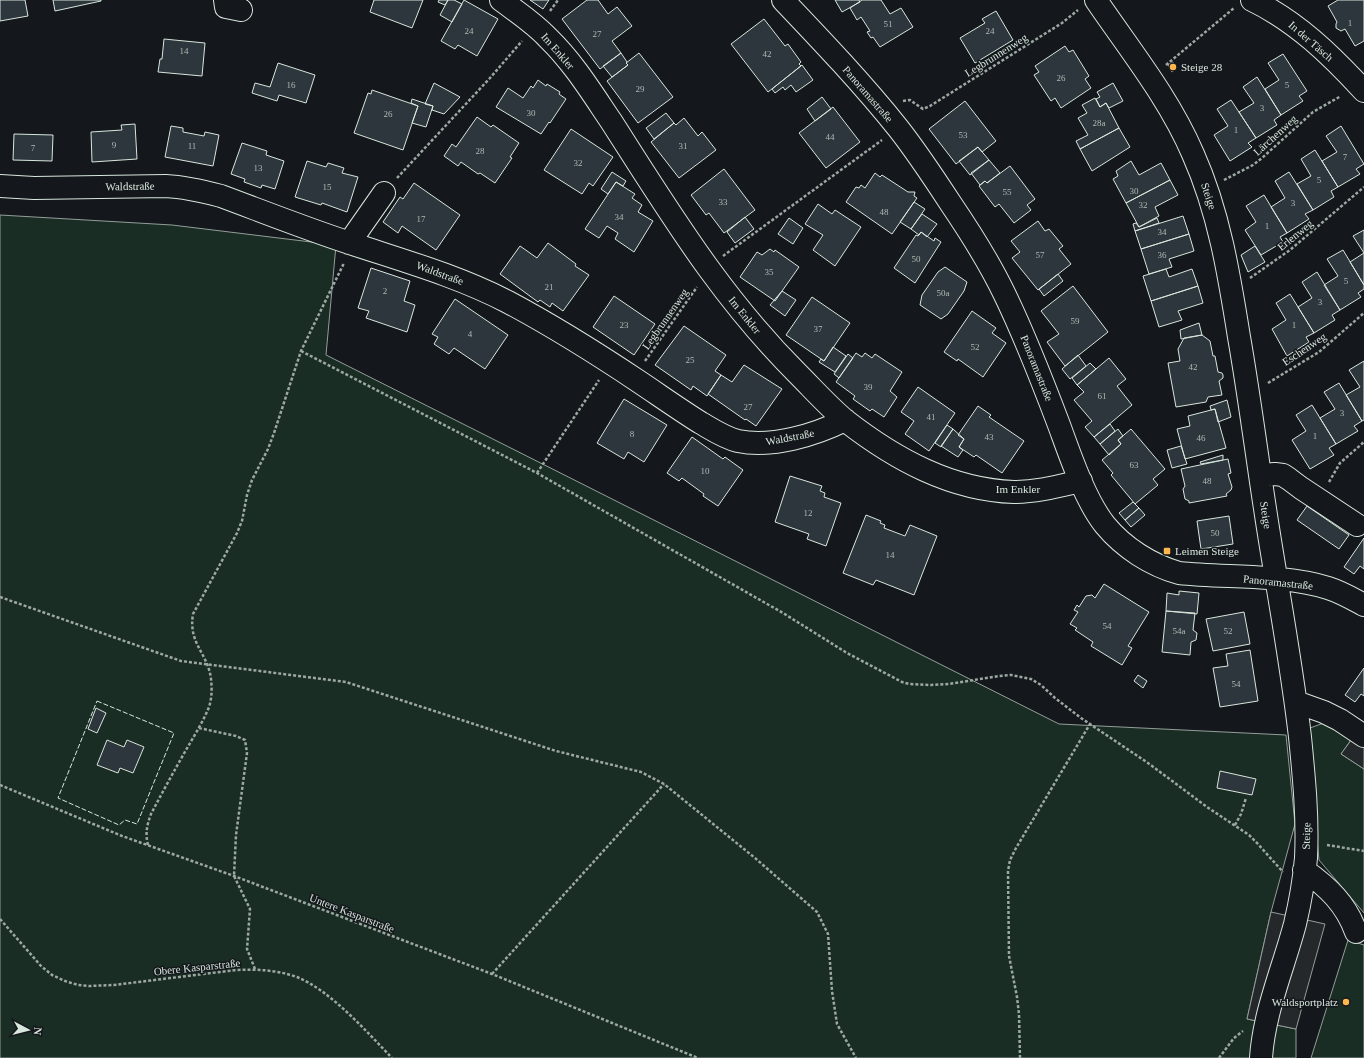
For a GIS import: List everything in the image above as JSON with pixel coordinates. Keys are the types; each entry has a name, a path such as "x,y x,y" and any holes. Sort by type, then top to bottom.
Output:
{"street":[{"name":"Im Enkler","path":"501,0 542,19 563,54 590,90 708,268 771,347 845,420 877,443 909,462 943,478 965,485 990,490 1026,492 1081,481"},
{"name":"Panoramastraße","path":"783,0 898,128 972,236 1003,291 1026,340 1081,481 1105,524 1121,541 1157,566 1179,573 1297,582 1339,592 1364,605"},
{"name":"In der Täsch","path":"1243,4 1276,5 1328,54 1364,91"},
{"name":"Steige","path":"1088,5 1149,77 1179,125 1193,154 1206,188 1223,245 1248,389 1276,580 1296,702 1306,798 1304,875 1295,923 1267,1016 1262,1042 1261,1058"},
{"name":"Waldstraße","path":"0,186 34,188 166,186 187,187 220,196 349,243 434,270 475,286 548,324 634,378 685,413 715,431 738,441 761,443 791,439 826,429 845,420"},
{"path":"349,243 384,193"},
{"path":"1260,475 1283,475 1358,525"},
{"path":"1296,702 1324,712 1340,720 1364,736"},
{"path":"1304,875 1323,883 1340,901 1352,920 1356,932"}],"path":[{"path":"411,163 490,78 558,0"},
{"path":"1149,77 1243,4"},
{"name":"Legbrunnenweg","path":"905,100 910,100 923,109 930,106 1088,5"},
{"name":"Lärchenweg","path":"1206,188 1220,183 1253,165 1313,112 1331,102"},
{"path":"725,255 898,128"},
{"name":"Erlenweg","path":"1231,286 1244,282 1290,250 1364,187"},
{"path":"148,845 146,836 147,824 151,814 199,728 209,706 212,694 208,665 192,634 191,624 193,614 237,533 242,521 247,495 252,480 268,450 301,351 344,264"},
{"name":"Legbrunnenweg","path":"634,378 702,281 708,268"},
{"name":"Eschenweg","path":"1248,389 1261,387 1318,352 1364,313"},
{"path":"301,351 538,473 763,601 847,653 893,677 909,684 923,685 950,684 1000,676 1031,679 1042,685 1055,698 1090,724 1148,763 1207,807 1235,825 1257,843 1281,870 1289,876 1304,875"},
{"path":"538,473 588,398"},
{"path":"1332,476 1340,463 1364,442"},
{"path":"0,597 181,661 346,682 556,751 641,772 664,784 755,858 817,912 828,934 832,991 837,1024 854,1057"},
{"path":"1020,1058 1019,1014 1009,956 1008,871 1010,860 1090,724"},
{"path":"199,728 236,736 245,740 247,753 236,835 234,876 250,909 247,949 255,970"},
{"path":"492,974 664,784"},
{"name":"Untere Kasparstraße","path":"0,785 122,836 234,876 492,974 698,1058"},
{"path":"1235,825 1241,814 1246,798"},
{"path":"1306,842 1364,851"},
{"name":"Obere Kasparstraße","path":"0,919 41,966 52,975 78,985 114,986 229,971 255,970 274,971 296,977 321,990 366,1031 392,1058"}],"green space":[{"path":"0,215 172,225 336,245 326,355 1059,724 1286,735 1295,824 1271,912 1247,1019 1296,1029 1296,1058 0,1058"},
{"path":"1324,723 1351,740 1341,754 1364,769 1364,913 1319,860 1307,729"},
{"name":"Waldsportplatz","path":"1348,940 1364,945 1364,1058 1311,1058"}],"shaded area":[{"path":"1357,732 1364,736 1364,769 1341,754"},
{"path":"1271,912 1325,924 1296,1029 1247,1019"}],"building":[{"path":"0,0 25,0 28,16 0,21"},
{"path":"53,0 101,0 101,1 55,11"},
{"path":"374,0 423,0 412,28 370,12"},
{"path":"439,0 448,0 445,5 438,2"},
{"path":"448,0 454,0 462,4 452,22 440,15"},
{"path":"464,0 498,19 477,56 458,45 455,49 441,41"},
{"path":"530,0 549,0 543,9"},
{"path":"587,0 598,0 608,14 617,7 632,26 612,41 621,53 600,69 562,19"},
{"path":"835,0 859,0 860,2 842,12"},
{"path":"862,0 881,0 890,14 901,8 913,27 880,47 873,37 871,38 867,32 870,31 861,17 857,20 850,8"},
{"path":"1338,0 1364,0 1364,41 1355,46 1345,29 1341,31 1336,28 1337,22 1328,6"},
{"path":"996,11 1013,40 975,63 960,38 985,23 982,19"},
{"path":"764,19 785,46 788,44 801,62 799,64 801,66 768,92 731,44"},
{"path":"164,39 205,43 202,76 158,72 160,59 162,59"},
{"path":"1065,46 1069,52 1073,50 1089,76 1085,79 1091,88 1061,108 1055,98 1051,101 1034,75 1039,72 1035,66"},
{"path":"621,53 628,65 612,77 603,66"},
{"path":"639,53 673,97 638,123 607,81 628,65 626,63"},
{"path":"1283,54 1307,91 1299,96 1303,101 1281,115 1265,89 1279,80 1268,63"},
{"name":"Steige 28","path":"1173,62 1177,68 1172,72 1168,65"},
{"path":"278,63 315,75 306,103 279,95 277,101 252,93 255,83 270,87"},
{"path":"802,65 813,80 796,92 791,85 785,90 783,87 775,93 772,89"},
{"path":"1257,77 1281,115 1274,120 1277,125 1256,138 1239,112 1254,103 1243,87"},
{"path":"538,80 546,86 547,84 560,92 559,94 566,99 541,134 496,107 508,88 523,98 531,86 533,88"},
{"path":"434,83 460,97 444,114 432,110 433,106 425,104"},
{"path":"1113,83 1123,101 1109,108 1106,103 1100,107 1096,99 1100,97 1097,92"},
{"path":"372,90 418,106 403,150 354,133 368,93 371,94"},
{"path":"822,97 831,109 815,121 807,109"},
{"path":"1095,98 1100,107 1106,103 1119,128 1080,149 1076,141 1088,135 1078,118 1087,113 1082,105"},
{"path":"412,99 433,106 426,127 412,123 418,106 411,103"},
{"path":"1231,100 1256,138 1248,143 1252,147 1230,161 1214,135 1228,126 1217,109"},
{"path":"965,101 996,141 982,152 978,147 956,164 929,129"},
{"path":"833,107 860,142 826,168 799,133"},
{"path":"666,113 674,123 654,139 646,128"},
{"path":"477,117 491,127 493,125 519,143 510,157 512,158 495,183 480,173 478,174 461,162 458,166 444,156 452,144 456,147"},
{"path":"684,118 698,136 702,132 716,150 679,178 651,142 674,123 676,125"},
{"path":"135,124 137,159 92,162 91,132 122,130 121,125"},
{"path":"171,126 183,128 183,132 204,136 205,132 219,135 213,166 165,157"},
{"path":"1341,126 1364,164 1356,169 1360,174 1338,187 1322,161 1337,152 1326,136"},
{"path":"1119,128 1130,147 1092,171 1080,149"},
{"path":"571,129 613,157 593,186 589,183 582,194 544,170"},
{"path":"14,134 53,135 52,161 13,160"},
{"path":"242,143 267,151 266,155 284,161 275,189 262,185 261,188 244,182 245,179 231,174"},
{"path":"978,147 989,160 970,175 959,161"},
{"path":"1315,150 1338,187 1331,191 1334,197 1313,210 1297,184 1311,176 1301,159"},
{"path":"989,160 1000,173 987,183 985,181 980,185 971,173"},
{"path":"307,161 326,167 328,163 344,168 342,173 358,177 347,212 322,203 321,205 295,197"},
{"path":"1131,161 1139,175 1161,163 1170,180 1126,203 1113,179 1118,176 1116,171"},
{"path":"1010,166 1035,199 1027,205 1031,210 1014,223 999,204 995,207 979,186 985,181 987,183"},
{"path":"724,169 755,210 724,233 709,213 706,215 691,195"},
{"path":"612,172 626,181 623,186 616,182 608,194 601,189"},
{"path":"1289,172 1313,210 1305,214 1309,219 1287,233 1271,207 1285,198 1275,181"},
{"path":"875,173 880,177 882,175 908,192 915,192 914,196 917,198 892,234 846,202 856,187 859,188 861,185 865,188"},
{"path":"1170,180 1178,195 1155,207 1159,216 1139,227 1126,203"},
{"path":"616,182 635,194 632,198 642,205 638,212 653,221 634,252 615,239 618,233 607,226 599,238 585,229"},
{"path":"414,183 460,215 436,250 402,226 398,233 383,222 400,197 403,199"},
{"path":"1264,195 1287,233 1280,237 1283,242 1261,255 1245,230 1256,222 1246,206"},
{"path":"914,202 925,209 911,229 900,222"},
{"path":"818,204 832,214 835,210 861,227 835,266 813,250 823,235 805,224"},
{"path":"922,214 937,224 927,237 921,232 919,235 911,229"},
{"path":"1183,216 1189,234 1141,249 1135,231"},
{"path":"745,217 754,229 735,243 727,232"},
{"path":"789,218 803,228 793,244 778,234"},
{"path":"1157,218 1159,223 1135,231 1133,224 1136,223 1139,227"},
{"path":"1038,221 1045,231 1049,229 1063,246 1059,249 1071,264 1038,290 1012,258 1020,252 1011,241"},
{"path":"1364,230 1364,253 1353,236"},
{"path":"921,232 934,241 935,238 941,242 915,283 894,268 916,235 918,236"},
{"path":"1189,234 1194,251 1169,259 1172,267 1149,274 1141,249"},
{"path":"548,243 576,264 575,266 589,275 563,311 552,303 550,307 540,300 538,302 500,274 520,246 537,258"},
{"path":"1255,246 1265,262 1248,272 1241,255"},
{"path":"770,249 774,252 775,250 799,267 775,301 740,277 757,252 762,255"},
{"path":"1343,250 1364,285 1364,289 1358,293 1361,297 1340,310 1324,285 1338,276 1327,259"},
{"path":"1364,253 1364,285 1350,262"},
{"path":"945,267 967,282 964,291 948,314 941,319 920,305 922,295 938,272"},
{"path":"371,268 410,281 404,301 415,305 407,332 366,318 369,311 358,308"},
{"path":"1166,269 1169,277 1192,269 1198,286 1151,301 1143,276"},
{"path":"1317,272 1340,310 1332,315 1335,320 1314,333 1298,307 1312,298 1302,282"},
{"path":"1058,274 1063,281 1044,296 1039,289"},
{"path":"1073,286 1108,332 1065,366 1047,342 1059,334 1041,311"},
{"path":"1198,286 1203,303 1178,311 1182,320 1159,327 1151,301"},
{"path":"782,291 796,300 785,316 770,305"},
{"path":"1290,294 1314,333 1306,337 1309,342 1287,356 1272,329 1286,320 1276,303"},
{"path":"614,296 655,324 634,355 593,327"},
{"path":"812,297 850,323 824,361 786,335"},
{"path":"455,299 508,335 485,369 454,348 449,354 434,344 438,337 432,334"},
{"path":"972,311 996,328 992,333 1006,343 983,377 958,359 957,361 944,352"},
{"path":"1199,323 1202,335 1181,339 1180,330"},
{"path":"684,326 726,355 715,371 721,375 707,396 693,386 691,390 655,365"},
{"path":"1202,335 1210,341 1218,372 1222,373 1223,375 1223,378 1219,381 1222,395 1208,397 1206,402 1176,407 1168,363 1180,361 1178,349 1184,338"},
{"path":"833,347 846,356 835,372 819,362 821,359 824,361"},
{"path":"856,353 862,357 865,353 872,358 875,354 902,372 890,391 897,397 884,417 872,409 870,411 853,399 855,396 836,382"},
{"path":"848,354 853,358 839,378 834,374"},
{"path":"1078,355 1086,366 1070,379 1062,369"},
{"path":"1109,358 1126,379 1117,386 1132,405 1094,437 1085,427 1092,421 1074,400 1084,392 1077,385"},
{"path":"1364,361 1364,420 1362,421 1346,395 1360,387 1349,370"},
{"path":"1090,363 1096,369 1077,385 1072,378"},
{"path":"744,365 782,389 756,426 708,394 721,375 732,382"},
{"path":"1339,383 1362,421 1354,426 1358,431 1336,444 1320,418 1335,409 1324,392"},
{"path":"918,387 955,413 929,451 905,434 914,421 901,412"},
{"path":"624,399 667,425 644,462 628,452 624,459 597,443"},
{"path":"1227,400 1231,417 1218,422 1215,409 1211,410 1210,406"},
{"path":"1312,405 1336,444 1329,448 1334,455 1310,469 1292,440 1306,431 1296,415"},
{"path":"978,406 991,415 989,417 1024,441 1002,473 976,455 974,457 959,447 964,439 958,435"},
{"path":"1215,409 1226,448 1185,459 1177,429 1190,426 1188,416"},
{"path":"1110,424 1115,431 1100,444 1094,437"},
{"path":"947,425 953,429 941,447 935,443"},
{"path":"953,429 964,439 959,447 963,450 958,457 941,446"},
{"path":"1118,429 1123,436 1118,440 1121,444 1109,455 1100,444"},
{"path":"1131,429 1165,469 1153,479 1158,485 1135,504 1111,475 1113,473 1102,460 1121,444 1118,440"},
{"path":"692,437 723,459 725,457 743,470 718,506 703,496 704,494 682,478 679,481 667,473"},
{"path":"1181,446 1187,464 1172,468 1167,450"},
{"path":"1223,455 1223,460 1201,464 1200,462"},
{"path":"1228,459 1231,473 1228,474 1232,487 1226,494 1227,496 1189,503 1189,501 1185,499 1183,489 1185,486 1181,469"},
{"path":"790,476 822,486 820,491 825,493 824,497 841,503 826,546 807,539 809,534 775,522"},
{"path":"1133,502 1139,508 1125,520 1119,513"},
{"path":"1307,506 1349,535 1339,549 1297,520"},
{"path":"1139,508 1145,515 1131,527 1125,520"},
{"path":"866,515 881,521 880,523 885,525 884,528 905,536 910,525 937,536 914,595 876,580 873,585 843,573"},
{"path":"1229,516 1233,544 1201,549 1197,521"},
{"path":"1364,538 1364,569 1360,566 1354,574 1344,567"},
{"path":"1104,584 1149,612 1128,646 1132,648 1122,665 1091,646 1093,642 1075,630 1077,628 1070,624 1078,612 1074,610 1077,605 1079,607 1086,596 1092,595 1095,598"},
{"path":"1179,591 1199,593 1197,614 1166,611 1167,593 1179,595"},
{"path":"1166,611 1195,613 1193,630 1197,633 1196,640 1191,642 1190,655 1162,652"},
{"path":"1244,612 1250,644 1213,651 1206,619"},
{"path":"1250,650 1258,701 1220,707 1213,668 1228,666 1226,654"},
{"path":"1364,668 1364,696 1361,694 1355,702 1345,695"},
{"path":"1138,675 1147,681 1143,688 1134,681"},
{"path":"96,708 106,713 97,733 88,729"},
{"path":"107,740 124,747 127,740 144,747 133,773 120,768 118,773 97,765"},
{"path":"1220,771 1256,779 1252,795 1217,788"}],"fence":[{"path":"97,701 174,733 137,824 125,820 119,825 58,798 97,701"}],"place":[{"name":"Steige 28","path":"1173,67"},
{"name":"Leimen Steige","path":"1167,551"},
{"name":"Waldsportplatz","path":"1346,1002"}]}
